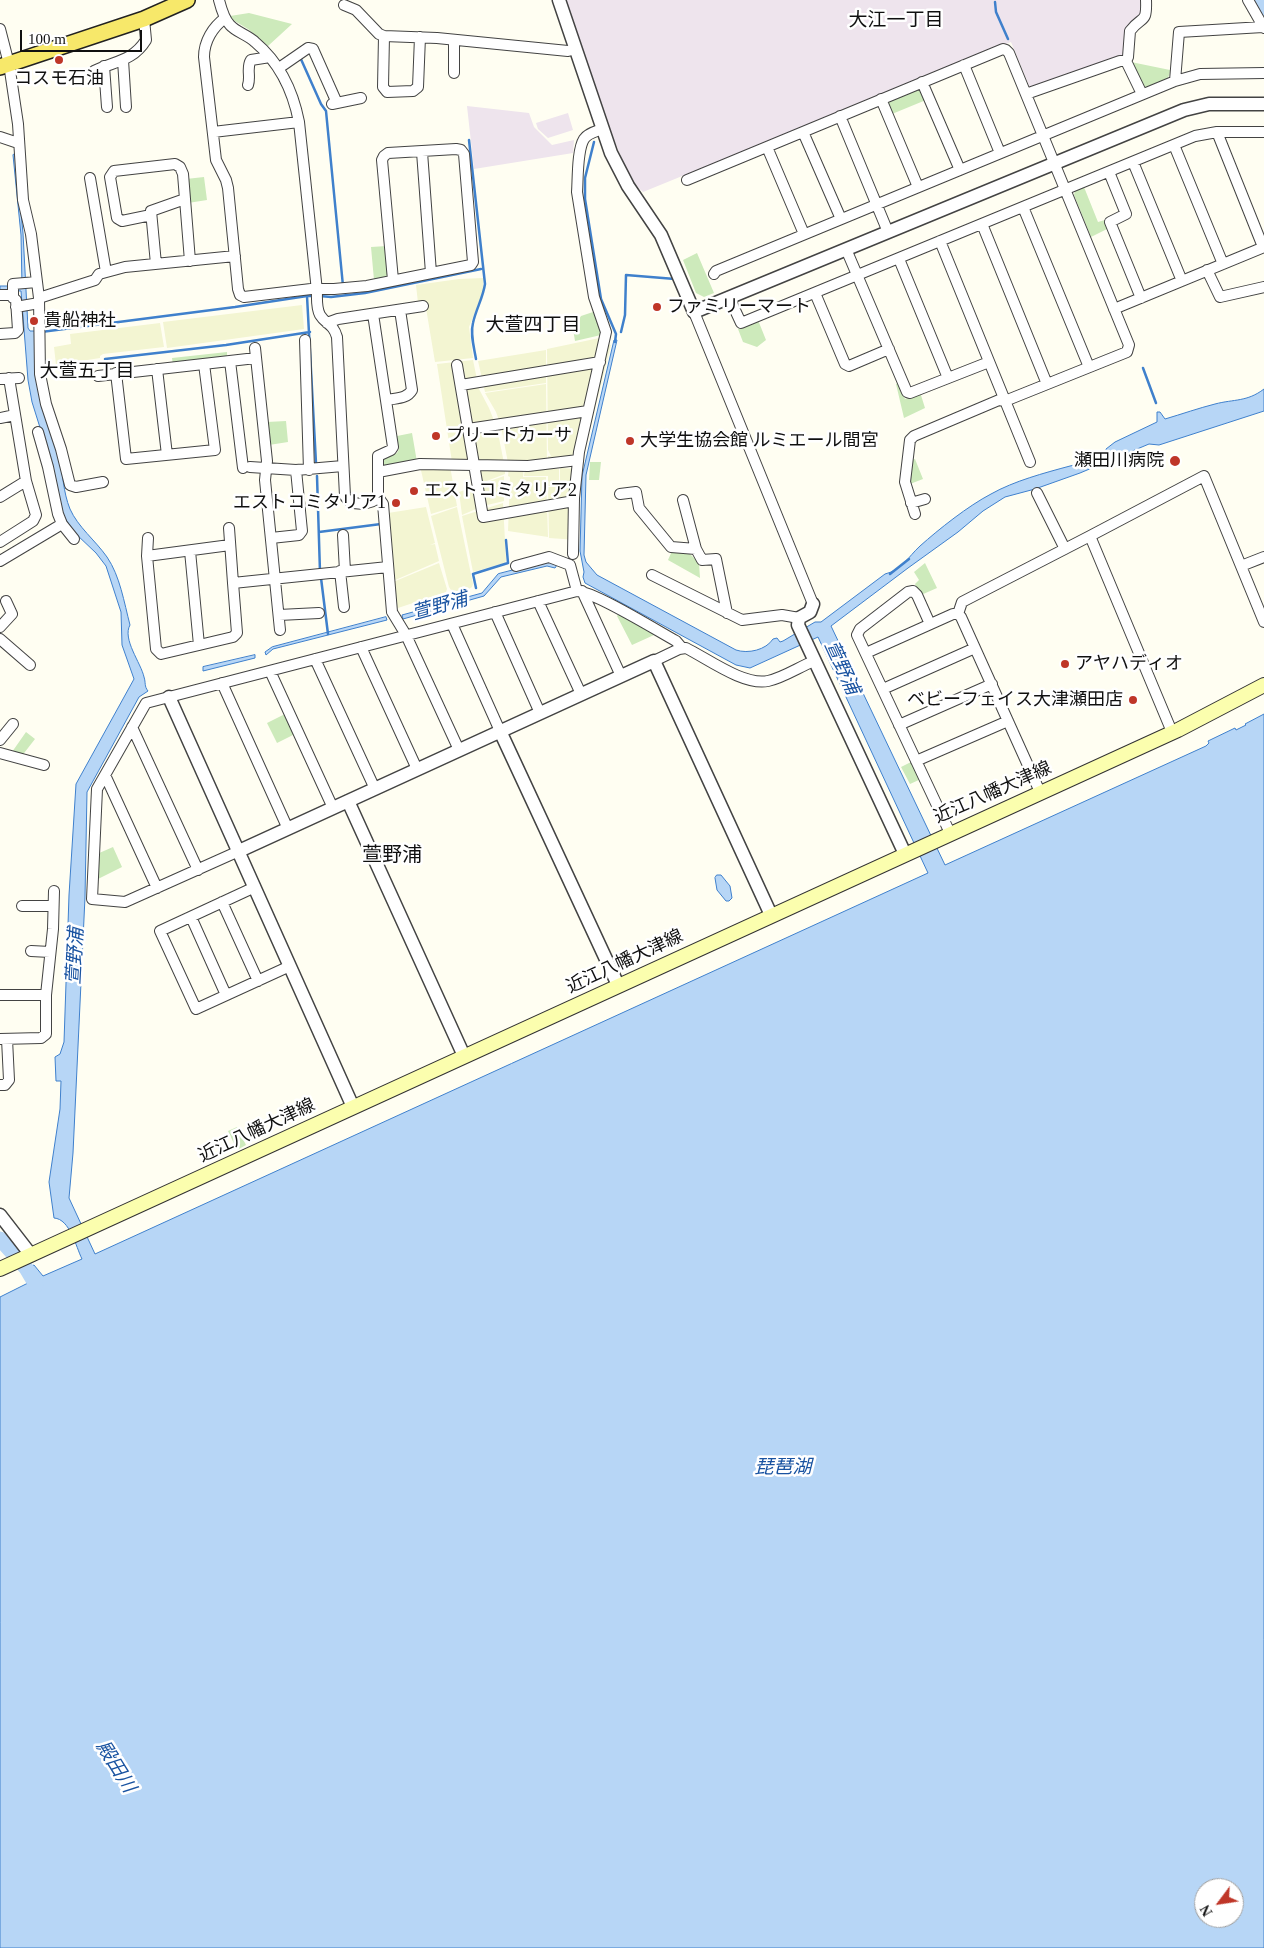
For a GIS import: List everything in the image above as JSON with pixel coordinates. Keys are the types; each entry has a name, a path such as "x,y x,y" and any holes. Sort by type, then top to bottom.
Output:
{"main road":[{"path":"4,66 144,19 187,0"},
{"name":"近江八幡大津線","path":"2,1268 1172,732 1264,685"}],"street":[{"path":"219,0 228,24 255,42 270,57 279,68 291,93 299,122 319,313 333,326 337,337 343,466 347,500 353,503 371,502 378,498"},
{"path":"559,0 602,129 628,186 660,235 694,312 813,604 810,612 800,624"},
{"path":"1142,94 1126,61 1130,31 1144,19 1146,0"},
{"path":"1175,81 1180,32 1264,28 1248,0"},
{"path":"344,5 356,10 372,27 384,36 420,37 568,51 576,49"},
{"path":"225,18 218,24 206,42 204,49 216,160 228,188 240,295 244,297 334,290 466,268 471,266 473,262 464,154 461,150 388,154 384,156 382,160 393,280"},
{"path":"94,71 138,52 146,40 144,19"},
{"path":"0,29 4,66 18,124 22,200 31,234 21,293 18,330 15,333 0,334"},
{"path":"384,36 382,87 387,92 413,91 418,87 420,37"},
{"path":"454,40 454,73"},
{"path":"279,68 308,48 313,49 334,104 362,98"},
{"path":"686,180 1002,49 1006,50 1044,135 1129,345 1127,352 1005,401 999,400 914,436 910,440 904,482 914,514"},
{"path":"248,86 250,80 248,65 251,60 270,57"},
{"path":"123,60 126,107"},
{"path":"1026,94 1120,61 1126,61"},
{"path":"964,65 1000,153"},
{"path":"104,66 107,107"},
{"path":"714,274 716,270 1175,81 1200,74 1264,73"},
{"path":"922,82 960,170"},
{"path":"881,99 918,187"},
{"path":"694,312 1196,106 1222,103 1264,104"},
{"path":"840,116 888,232"},
{"path":"213,132 299,122"},
{"path":"573,554 574,501 578,460 606,332 594,297 577,192 581,146 584,138 602,129"},
{"path":"803,132 841,219"},
{"path":"729,297 741,323 1195,136 1217,132 1264,132"},
{"path":"1114,309 1264,247 1217,132"},
{"path":"0,137 18,143"},
{"path":"1174,145 1222,264"},
{"path":"767,146 804,234"},
{"path":"422,152 431,273"},
{"path":"1133,162 1182,281"},
{"path":"151,215 122,221 118,218 110,177 114,172 175,164 180,167 183,174 186,199 190,261"},
{"path":"1109,172 1126,214 1110,222 1141,298"},
{"path":"90,178 106,272"},
{"path":"156,264 151,211 186,199"},
{"path":"1023,207 1089,367"},
{"path":"982,224 1047,384"},
{"path":"940,241 1030,462"},
{"path":"846,249 907,392 910,393 989,362"},
{"path":"21,293 39,300 95,280 99,274 125,266 235,256"},
{"path":"899,258 948,378"},
{"path":"1207,270 1220,296 1264,287"},
{"path":"0,295 21,293 39,300"},
{"path":"815,293 845,364 849,366 888,349"},
{"path":"39,300 40,374 70,485 76,487 103,482"},
{"path":"328,322 423,306"},
{"path":"387,400 408,396 412,390 400,310"},
{"path":"373,314 393,446 391,450 378,456 378,498 383,504 392,612 406,635 459,750"},
{"path":"305,340 309,470"},
{"path":"98,376 230,361 256,353 267,461 265,480 280,630"},
{"path":"230,361 247,468 309,470 343,466"},
{"path":"460,385 600,362"},
{"path":"116,373 126,459 167,455 215,450 204,364"},
{"path":"457,365 483,517 574,501"},
{"path":"157,369 167,455"},
{"path":"0,542 33,521 36,515 26,481 9,378"},
{"path":"468,429 588,411"},
{"path":"0,418 15,415"},
{"path":"38,432 58,514 62,524 74,539"},
{"path":"378,472 420,464 528,466 578,460"},
{"path":"271,538 299,535 302,531 296,470"},
{"path":"958,614 962,602 1204,476 1241,566 1260,598 1264,622"},
{"path":"0,496 26,481"},
{"path":"620,494 636,492 639,508 671,547 696,549"},
{"path":"1037,493 1065,549"},
{"path":"911,503 925,499"},
{"path":"683,500 696,549 702,560 716,559 727,612"},
{"path":"0,561 62,524"},
{"path":"148,538 147,556 156,648 161,654 233,637 237,633 229,528"},
{"path":"343,535 344,607"},
{"path":"1090,536 1172,732"},
{"path":"147,556 230,545"},
{"path":"190,551 199,645"},
{"path":"516,566 549,557 570,564 579,591 621,676"},
{"path":"1241,566 1264,557"},
{"path":"233,583 388,567"},
{"path":"652,575 742,620 782,615 800,624 806,644 908,852"},
{"path":"682,648 676,641 579,591 146,703 97,789 92,899 125,902 682,648 686,648 751,681 768,681 814,660"},
{"path":"930,624 917,595 913,591 908,592 860,629 857,635 950,833"},
{"path":"0,627 12,614 6,601"},
{"path":"538,601 581,694"},
{"path":"495,612 540,713"},
{"path":"279,615 319,613"},
{"path":"866,653 930,624 958,614"},
{"path":"958,614 992,684 1040,792"},
{"path":"452,624 618,985"},
{"path":"0,639 30,665"},
{"path":"361,647 417,770"},
{"path":"883,689 975,648"},
{"path":"315,659 375,789"},
{"path":"654,661 771,915"},
{"path":"270,671 333,808"},
{"path":"222,683 288,829"},
{"path":"900,725 992,684"},
{"path":"169,697 354,1107"},
{"path":"916,761 1008,721"},
{"path":"0,740 13,724"},
{"path":"132,727 198,870"},
{"path":"0,753 44,765"},
{"path":"105,775 157,888"},
{"path":"348,801 464,1056"},
{"path":"255,887 160,930 196,1009 290,966"},
{"path":"0,1085 5,1085 10,1080 4,1039 42,1038 46,1034 46,995 54,891"},
{"path":"222,902 258,981"},
{"path":"22,906 53,906"},
{"path":"191,917 226,995"},
{"path":"30,951 50,952"},
{"path":"0,995 46,995"},
{"path":"0,1215 30,1256"}],"shaded area":[{"path":"563,0 1141,0 1141,15 1125,54 1121,56 1030,88 1011,42 643,192 631,181 610,130 606,128"},
{"path":"467,106 529,113 534,127 552,145 574,140 573,153 474,169"},
{"path":"568,113 573,130 548,138 538,129 536,123"}],"green space":[{"path":"249,13 292,24 268,46 230,16"},
{"path":"1131,62 1170,70 1168,78 1162,83 1146,89 1142,86"},
{"path":"918,88 922,90 926,100 892,114 888,104 890,100"},
{"path":"204,177 207,200 188,203 186,179"},
{"path":"1084,187 1098,222 1105,220 1109,228 1091,237 1074,195 1075,191"},
{"path":"387,246 389,272 385,279 374,280 371,247"},
{"path":"697,253 714,293 704,297 696,293 683,260"},
{"path":"483,278 483,292 469,327 473,358 435,362 425,302 418,303 416,285"},
{"path":"302,305 304,329 167,348 163,322"},
{"path":"593,312 601,327 601,335 575,341 573,329 581,316"},
{"path":"758,320 766,340 757,347 743,342 738,329"},
{"path":"160,323 164,347 103,354 100,358 56,365 54,347 71,344 70,334"},
{"path":"609,336 608,344 611,345 583,457 577,457 584,458 583,466 548,464 548,456 551,456 548,450 547,349"},
{"path":"546,350 546,383 485,392 478,361"},
{"path":"227,352 227,359 173,365 172,358"},
{"path":"473,360 479,389 497,428 504,463 452,462 437,364"},
{"path":"898,383 905,399 920,392 925,408 904,418 896,384"},
{"path":"546,384 547,463 508,463 501,426 496,412 485,393"},
{"path":"286,421 288,442 269,445 267,422"},
{"path":"412,433 417,462 381,467 383,458 397,453 399,449 397,436"},
{"path":"915,459 923,479 910,484 912,460"},
{"path":"590,462 601,462 599,480 589,480"},
{"path":"420,466 450,466 457,506 431,514"},
{"path":"509,466 524,467 523,477 546,477 548,537 508,531"},
{"path":"505,467 505,474 479,484 476,469"},
{"path":"525,468 559,469 559,486 548,486 548,476 524,476"},
{"path":"560,468 581,469 580,483 560,483"},
{"path":"504,476 504,501 483,506 462,515 459,492"},
{"path":"559,484 580,484 577,540 549,538 548,487 559,487"},
{"path":"503,503 505,563 473,572 462,516"},
{"path":"426,507 435,543 430,545 435,544 439,561 393,581 388,513"},
{"path":"457,507 473,584 469,589 453,593 449,587 431,516"},
{"path":"672,551 688,552 699,563 700,578 668,560"},
{"path":"439,563 447,589 446,592 398,608 397,606 394,607 393,582"},
{"path":"925,563 937,588 921,595 915,584 919,580 914,572"},
{"path":"619,613 655,633 654,635 632,645 617,616"},
{"path":"285,714 295,734 277,743 267,723"},
{"path":"26,732 35,739 21,757 12,752"},
{"path":"913,761 921,779 910,784 901,767"},
{"path":"113,847 122,867 98,879 97,854"},
{"path":"237,1127 246,1145 237,1150 228,1131"}],"water":[{"name":"琵琶湖","path":"15,154 23,233 28,328 30,331 37,331 35,363 37,379 55,441 70,509 82,528 107,557 115,572 130,625 128,637 148,691 139,697 87,792 85,897 73,1153 69,1198 95,1254 928,873 818,637 750,668 736,665 585,583 580,551 582,476 614,340 617,340 586,475 584,555 586,562 597,575 736,650 746,652 766,646 773,639 777,638 780,642 783,641 815,622 821,622 885,574 900,566 920,546 954,518 1000,489 1019,481 1070,466 1102,459 1106,457 1106,449 1115,442 1157,422 1157,412 1160,412 1165,419 1215,404 1246,398 1264,389 1264,411 1159,445 1149,444 1080,473 1035,489 1005,497 983,511 958,532 831,626 945,865 1206,746 1209,743 1208,741 1235,728 1236,730 1264,714 1264,1948 0,1948 0,1297 30,1282 20,1271 34,1265 43,1276 82,1259 68,1228 60,1220 54,1218 49,1182 60,1109 61,1081 56,1081 55,1057 60,1054 64,1042 69,895 76,784 134,679 122,645 121,612 106,566 96,553 76,534 61,509 47,450 32,402 28,380 21,291 0,290 0,286 22,286 21,235 13,155"},
{"path":"548,561 557,565 555,568 547,566 501,577 484,596 403,619 402,615 482,593 498,574"},
{"path":"386,617 387,620 273,649 266,655 265,652 272,647"},
{"path":"255,655 255,658 203,671 203,667"},
{"path":"717,875 721,875 730,886 732,898 729,901 726,901 717,890 715,878"}],"waterway":[{"path":"1258,0 1264,11"},
{"path":"995,2 996,12 1008,39"},
{"path":"300,57 326,111 343,286"},
{"path":"469,140 485,284 472,327 476,359"},
{"path":"594,142 585,178 585,199 601,299 616,334 615,342"},
{"path":"320,296 331,297 365,293 481,269"},
{"path":"621,332 625,315 626,275 675,279"},
{"path":"314,296 307,296 316,463"},
{"path":"41,332 307,296"},
{"path":"105,359 226,345 310,332"},
{"path":"1143,368 1156,403"},
{"path":"1092,462 1106,458"},
{"path":"317,476 320,572"},
{"path":"319,532 381,524"},
{"path":"476,588 473,574 508,563 506,540"},
{"path":"890,574 909,559"},
{"path":"321,578 328,634"},
{"path":"0,1239 26,1268 36,1285"}],"place":[{"name":"コスモ石油","path":"59,60"},
{"name":"ファミリーマート","path":"657,307"},
{"name":"貴船神社","path":"34,321"},
{"name":"プリートカーサ","path":"436,436"},
{"name":"大学生協会館 ルミエール間宮","path":"630,441"},
{"name":"瀬田川病院","path":"1175,461"},
{"name":"エストコミタリア2","path":"414,491"},
{"name":"エストコミタリア1","path":"396,503"},
{"name":"アヤハディオ","path":"1065,664"},
{"name":"ベビーフェイス大津瀬田店","path":"1133,700"}],"district":[{"name":"大江一丁目","path":"896,21"},
{"name":"大萱四丁目","path":"533,326"},
{"name":"大萱五丁目","path":"87,372"},
{"name":"萱野浦","path":"392,856"}],"water label":[{"name":"殿田川","path":"115,1767"}]}
